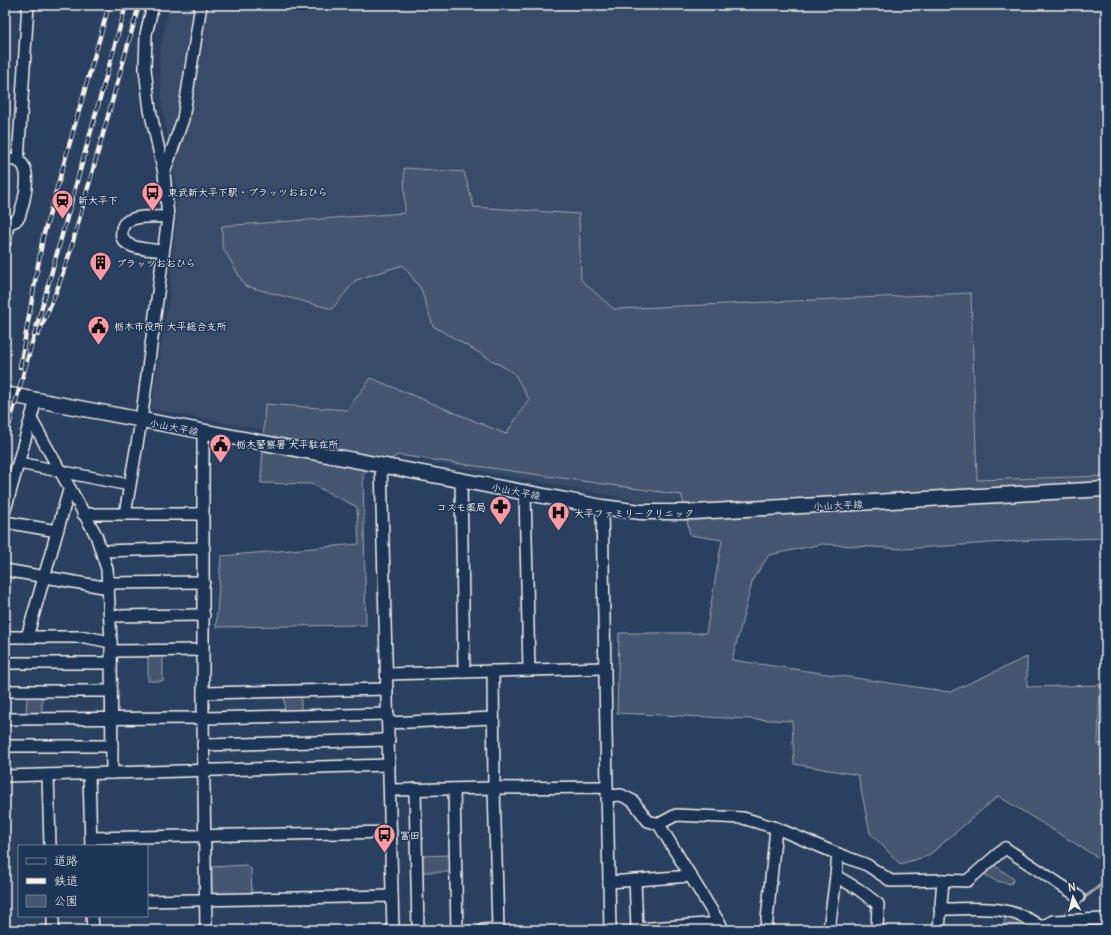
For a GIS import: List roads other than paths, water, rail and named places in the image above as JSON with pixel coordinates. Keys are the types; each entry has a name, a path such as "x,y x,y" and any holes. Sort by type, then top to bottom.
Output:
{"main road":[{"name":"小山大平線","path":"5,394 525,493 602,507 641,512 694,512 1106,489"}],"street":[{"path":"5,242 6,224 19,217 27,176 24,165 10,161 28,5"},
{"path":"125,514 141,420 168,217 164,173 150,110 145,69 146,34 153,5"},
{"path":"164,173 183,119 202,5"},
{"path":"163,252 133,246 125,242 121,235 122,226 127,221 134,219 168,217"},
{"path":"5,510 36,400"},
{"path":"31,419 69,490 96,535 102,551 109,585 112,773"},
{"path":"203,432 203,718 206,930"},
{"path":"19,463 129,485"},
{"path":"381,465 393,930"},
{"path":"461,480 464,672"},
{"path":"27,637 69,490"},
{"path":"525,493 529,670"},
{"path":"602,507 610,930"},
{"path":"83,514 203,514"},
{"path":"5,522 57,531"},
{"path":"102,551 204,548"},
{"path":"5,570 43,577 109,585 204,582"},
{"path":"110,616 204,615"},
{"path":"5,637 85,637 111,646 204,650"},
{"path":"5,663 111,663"},
{"path":"387,674 604,668"},
{"path":"482,930 498,929 494,788 493,671"},
{"path":"203,693 387,689"},
{"path":"5,691 111,691"},
{"path":"5,718 494,718"},
{"path":"204,745 389,740"},
{"path":"5,746 112,746"},
{"path":"5,776 389,765"},
{"path":"89,774 91,842 205,835 391,832"},
{"path":"48,775 50,845"},
{"path":"390,790 494,788 607,791 621,795 633,801 648,821 658,823 676,814 743,818 776,828 867,865 891,881 967,881 1005,848 1079,898"},
{"path":"415,789 418,930"},
{"path":"454,789 458,930"},
{"path":"635,880 637,929 722,927 658,823"},
{"path":"766,930 776,828"},
{"path":"830,930 838,854"},
{"path":"609,882 691,876"},
{"path":"836,876 858,889 878,904 877,930"},
{"path":"939,930 943,880"},
{"path":"148,901 392,896"},
{"path":"940,909 1002,908 1029,918 1038,928 1053,921 1106,919"},
{"path":"52,917 53,930"},
{"path":"92,917 92,930"}],"waterway":[{"path":"1062,918 1072,907 1106,880"},
{"path":"1054,930 1058,924"}],"railway":[{"path":"20,367 43,237 109,5"},
{"path":"5,440 126,5"},
{"path":"38,335 58,287 70,252 139,5"}],"place":[{"name":"東武新大平下駅・プラッツおおひら","path":"152,212"},
{"name":"新大平下","path":"63,220"},
{"name":"プラッツおおひら","path":"100,282"},
{"name":"栃木市役所 大平総合支所","path":"99,346"},
{"name":"栃木警察署 大平駐在所","path":"221,464"},
{"name":"コスモ薬局","path":"501,526"},
{"name":"大平ファミリークリニック","path":"559,532"},
{"name":"富田","path":"384,854"}]}
